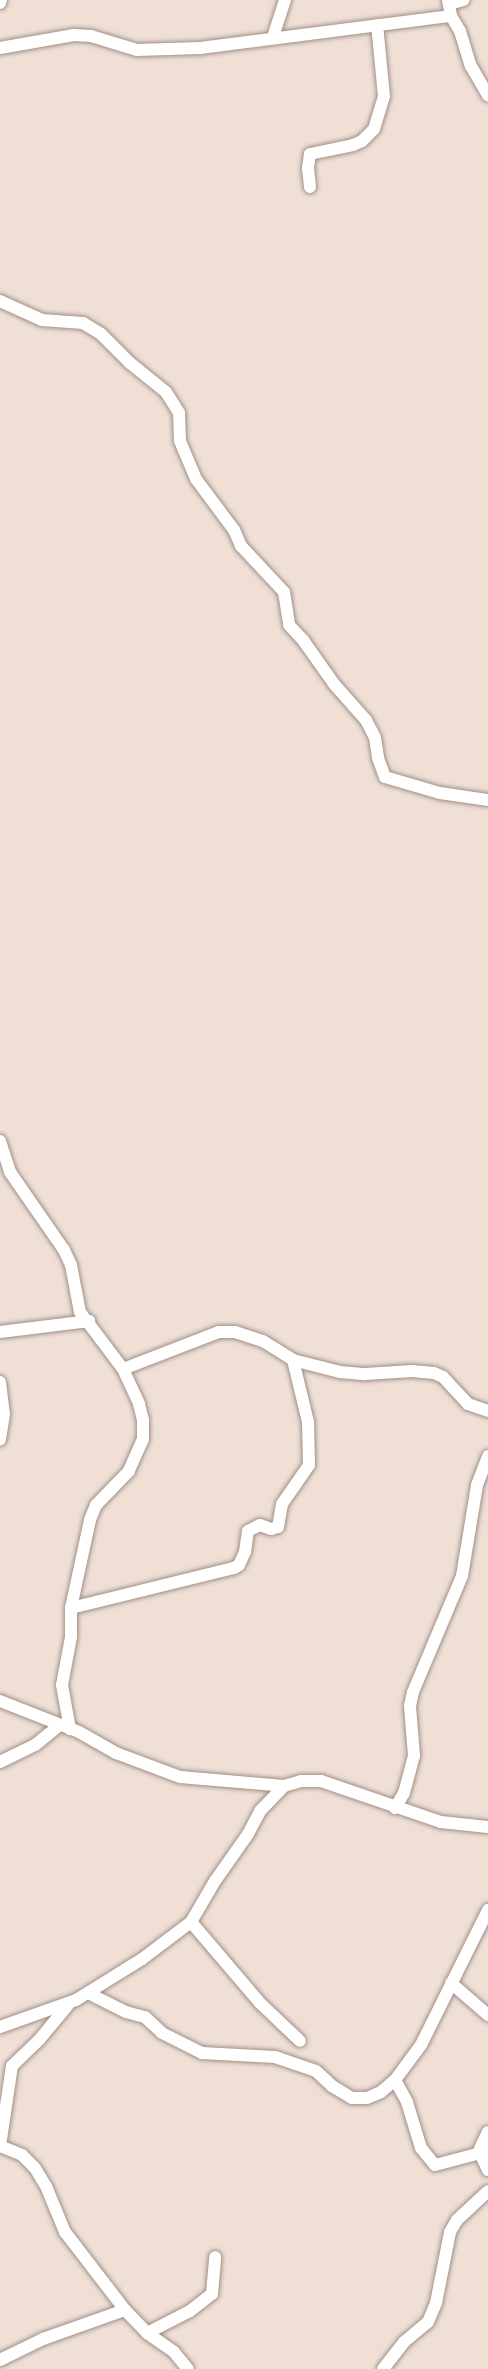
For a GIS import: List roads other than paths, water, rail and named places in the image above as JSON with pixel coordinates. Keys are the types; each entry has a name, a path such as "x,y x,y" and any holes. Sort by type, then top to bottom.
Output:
{"street":[{"path":"273,37 285,0"},
{"path":"0,48 74,35 92,36 137,50 200,48 377,25 449,7 463,0"},
{"path":"449,7 460,31 471,66 488,96"},
{"path":"310,187 308,168 310,154 363,141 377,121 384,96 377,25"},
{"path":"0,301 42,320 83,324 101,334 130,363 166,392 179,413 180,441 196,479 234,530 241,546 284,592 289,625 303,640 334,684 366,720 375,738 378,758 385,777 440,793 488,800"},
{"path":"0,1141 4,1171 64,1250 71,1265 80,1312 123,1368 140,1404 143,1420 143,1439 129,1472 96,1505 90,1520 71,1608 71,1637 62,1685 65,1727"},
{"path":"0,1332 89,1321"},
{"path":"123,1368 219,1332 235,1332 263,1341 293,1360 340,1372 365,1374 412,1371 434,1374 443,1377 468,1404 488,1411"},
{"path":"71,1608 234,1568 239,1565 245,1552 248,1531 260,1525 271,1529 278,1527 282,1504 309,1465 308,1422 293,1360"},
{"path":"0,1382 4,1414 0,1440"},
{"path":"395,1808 404,1793 414,1756 410,1706 413,1692 462,1576 477,1485 488,1456"},
{"path":"0,1701 65,1727 116,1753 180,1777 284,1786 301,1781 321,1781 441,1822 488,1828"},
{"path":"0,1762 65,1727"},
{"path":"0,2027 70,2003 142,1959 191,1922 260,1811 284,1786"},
{"path":"88,1993 126,2012 145,2017 162,2033 202,2053 275,2057 304,2065 352,2097 367,2098 381,2092 395,2080 422,2045 488,1910"},
{"path":"191,1922 253,1995 300,2042"},
{"path":"451,1983 488,2015"},
{"path":"70,2003 39,2040 12,2066 0,2146 22,2155 35,2168 46,2186 65,2232 124,2310 147,2333 174,2352 188,2369"},
{"path":"395,2080 407,2102 421,2148 435,2165 442,2165 482,2152"},
{"path":"488,2132 482,2152 488,2170"},
{"path":"383,2369 404,2342 428,2322 436,2303 450,2232 458,2220 488,2191"},
{"path":"147,2333 189,2311 212,2294 215,2257"},
{"path":"0,2360 43,2339 124,2310"}]}
